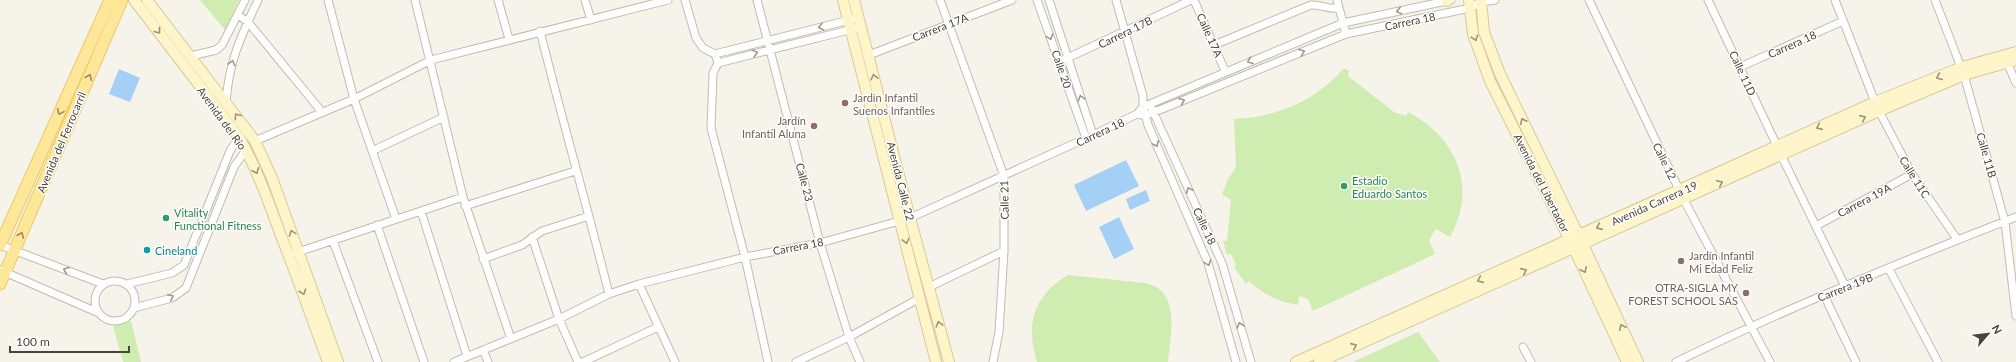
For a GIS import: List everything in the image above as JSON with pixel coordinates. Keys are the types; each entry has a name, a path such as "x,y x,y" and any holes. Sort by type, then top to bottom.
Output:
{"main road":[{"name":"Avenida del Ferrocarril","path":"0,245 110,0"},
{"name":"Avenida del Ferrocarril","path":"0,284 2,271 14,250 122,0"},
{"name":"Avenida del Río","path":"134,0 239,137 246,150 262,185 328,362"},
{"name":"Avenida del Río","path":"147,0 255,141 272,178 338,362"},
{"name":"Avenida Calle 22","path":"843,0 905,220 929,287 949,362"},
{"name":"Avenida Calle 22","path":"854,0 869,55 905,220 920,298 936,362"},
{"name":"Avenida del Libertador","path":"1480,1 1484,32 1500,74 1577,242 1627,362"},
{"name":"Avenida del Libertador","path":"1470,4 1473,34 1490,81 1577,242 1638,362"},
{"name":"Avenida Carrera 19","path":"1296,362 1682,196 1877,107 1963,71 2016,52"},
{"name":"Avenida Carrera 19","path":"1963,71 2012,61"},
{"name":"Avenida Carrera 19","path":"1319,362 1577,242"}],"street":[{"path":"191,56 216,50 222,45 245,0"},
{"path":"226,102 228,79 235,52 258,0"},
{"path":"328,0 354,99 396,219"},
{"path":"415,0 431,60 462,197 511,339"},
{"path":"498,0 509,39"},
{"path":"585,0 591,20"},
{"path":"255,141 354,99 431,60 540,31 591,20 668,0"},
{"path":"685,0 696,38 703,48 715,54 767,40 860,23"},
{"name":"Calle 23","path":"757,0 820,243 849,337 860,362"},
{"name":"Calle 21","path":"940,0 1004,176 1004,252 999,332 993,362"},
{"name":"Carrera 17A","path":"869,55 949,24 995,3 1012,0"},
{"name":"Calle 20","path":"1037,0 1059,62 1089,137"},
{"name":"Calle 20","path":"1049,0 1069,58 1089,137"},
{"name":"Calle 18","path":"1116,0 1143,96 1143,107 1148,125 1208,263 1236,362"},
{"name":"Carrera 17B","path":"1059,62 1191,0"},
{"name":"Calle 17A","path":"1194,0 1225,71"},
{"path":"1337,0 1346,34"},
{"name":"Carrera 18","path":"454,362 559,319 609,294 639,284 745,257 820,243 905,220 1089,137 1137,114 1143,107 1225,71 1343,23 1449,0"},
{"name":"Carrera 18","path":"1137,114 1146,115 1346,34 1480,1 1495,0"},
{"name":"Calle 12","path":"1589,0 1682,196 1770,362"},
{"name":"Calle 11D","path":"1708,0 1779,151 1846,286"},
{"name":"Calle 11C","path":"1835,0 1877,107 1912,174 1957,239"},
{"name":"Calle 11B","path":"1936,0 1963,71 2005,222 2016,316"},
{"path":"1214,45 1311,5 1316,5 1327,9 1339,8"},
{"path":"238,15 248,22 322,112"},
{"name":"Carrera 18","path":"1740,67 1843,21"},
{"path":"718,63 850,25"},
{"path":"540,31 575,171 589,216 609,294"},
{"path":"715,54 718,63 713,73 711,128 745,257 768,362"},
{"path":"2012,61 2016,83"},
{"name":"Calle 18","path":"1143,96 1150,104 1222,263 1251,362"},
{"path":"372,151 444,118"},
{"path":"99,313 96,308 95,295 103,284 115,280 127,284 172,273 184,265 230,151 239,137"},
{"path":"134,308 172,298 186,288 234,167 246,150"},
{"path":"466,206 575,171"},
{"name":"Carrera 19A","path":"1816,226 1912,174"},
{"path":"289,255 462,197"},
{"path":"421,210 467,356"},
{"path":"483,259 522,245 542,231 589,216"},
{"name":"Carrera 19B","path":"1676,362 1750,326 1890,269 1957,239 2016,217"},
{"path":"378,225 424,362"},
{"path":"532,237 559,319 578,362"},
{"path":"333,240 378,362"},
{"path":"0,245 103,284"},
{"path":"929,287 1004,252"},
{"path":"1890,269 1938,362"},
{"path":"2,271 99,313 106,319 117,321 128,316 134,308 134,295 127,284"},
{"path":"639,284 675,362"},
{"path":"1824,295 1856,362"},
{"path":"796,362 849,337 920,298"},
{"path":"583,362 658,327"},
{"path":"1523,347 1531,362"},
{"path":"482,350 488,362"}],"green space":[{"path":"200,0 239,0 225,30"},
{"name":"Estadio Eduardo Santos","path":"1344,68 1349,71 1348,76 1394,112 1406,116 1408,112 1425,123 1439,135 1450,150 1458,166 1462,182 1462,200 1458,218 1450,237 1436,229 1429,240 1435,254 1313,311 1308,299 1299,296 1298,305 1291,304 1272,297 1249,281 1246,284 1234,267 1236,265 1231,254 1227,255 1223,241 1227,241 1231,200 1222,194 1228,179 1236,167 1234,119 1265,115 1295,105 1321,90"},
{"path":"1068,275 1145,283 1157,287 1169,304 1171,315 1168,362 1037,362 1033,348 1032,335 1035,312 1040,301 1047,292 1056,283"},
{"path":"131,321 141,362 123,362 113,326"},
{"path":"1418,332 1440,362 1353,362"}],"water":[{"path":"119,69 140,78 130,102 109,94"},
{"path":"1126,160 1139,186 1086,211 1074,185"},
{"path":"1146,190 1150,201 1130,210 1126,199"},
{"path":"1119,217 1134,249 1114,259 1099,227"}],"place":[{"name":"Jardín Infantil Suenos Infantiles","path":"845,103"},
{"name":"Jardín Infantil Aluna","path":"814,126"},
{"name":"Estadio Eduardo Santos","path":"1344,186"},
{"name":"Vitality Functional Fitness","path":"166,218"},
{"name":"Cineland","path":"147,250"},
{"name":"Jardín Infantil Mi Edad Feliz","path":"1681,261"},
{"name":"OTRA-SIGLA MY FOREST SCHOOL SAS","path":"1746,293"}]}
